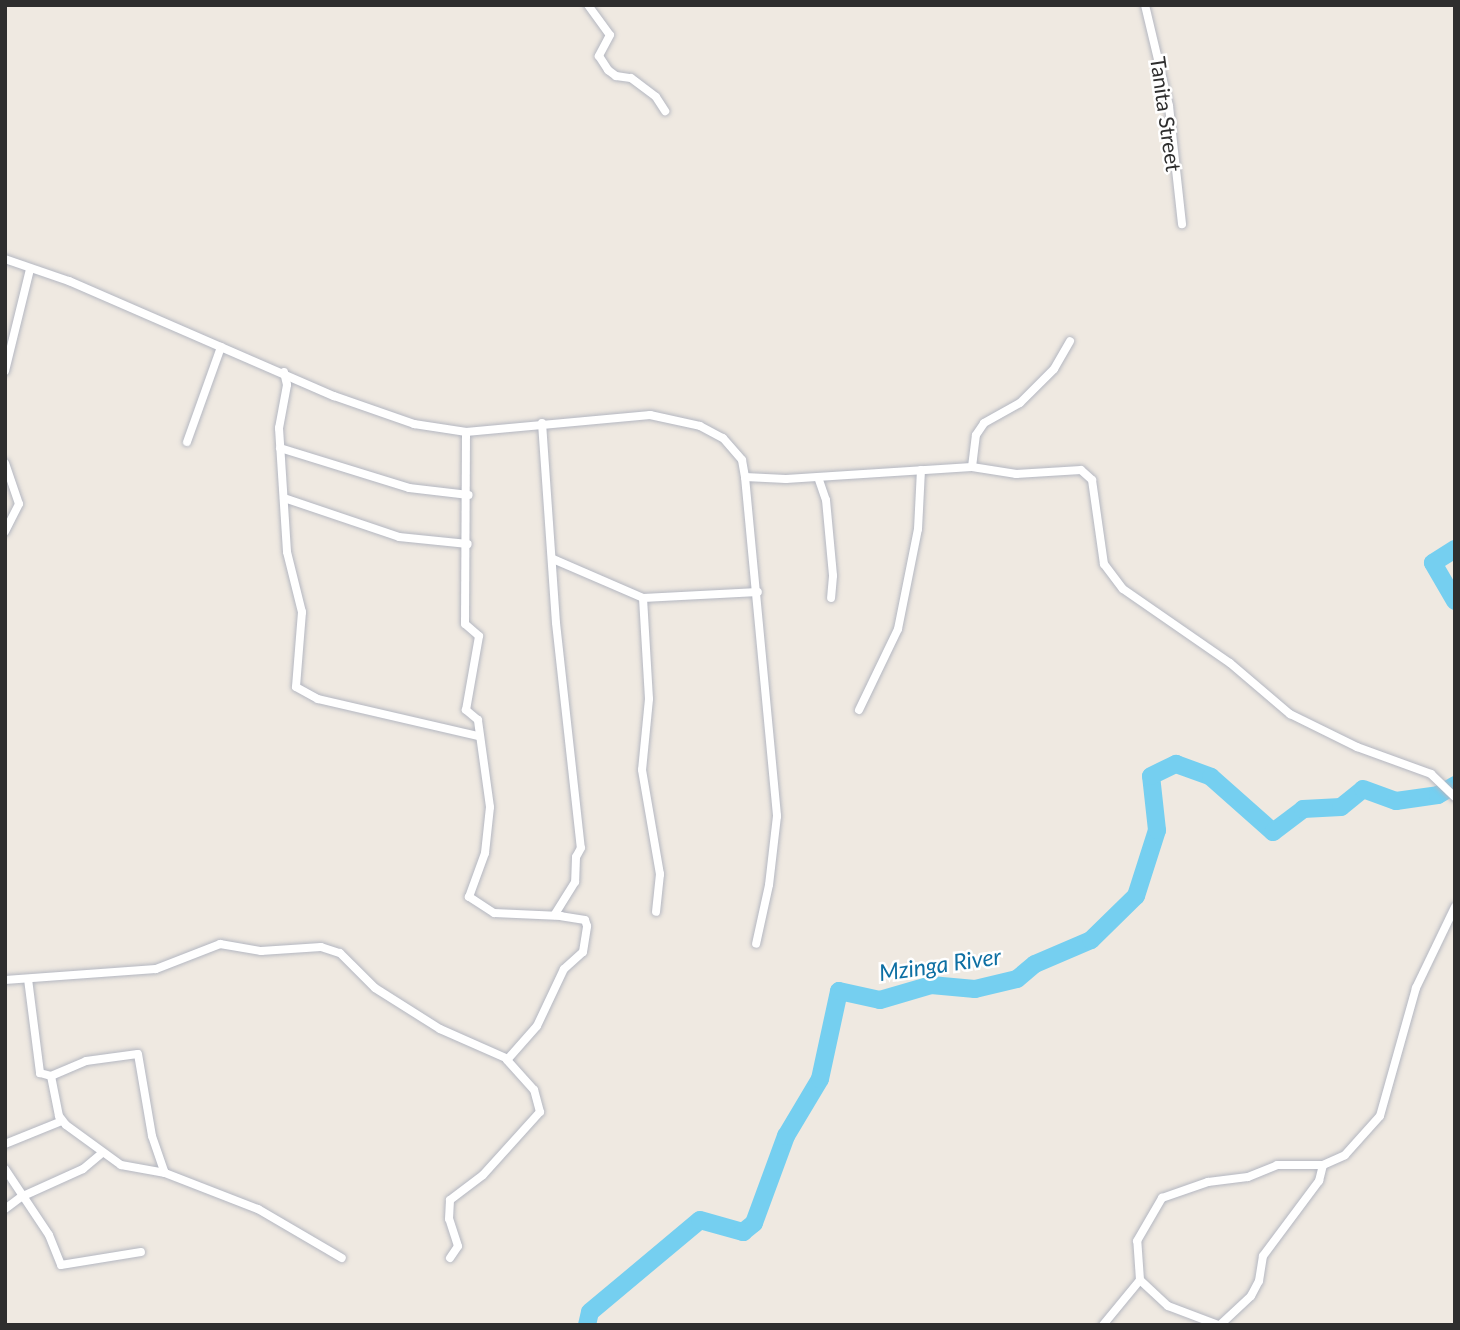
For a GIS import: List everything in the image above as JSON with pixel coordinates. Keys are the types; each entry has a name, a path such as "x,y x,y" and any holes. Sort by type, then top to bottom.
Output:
{"street":[{"path":"588,5 610,35 599,56 608,70 616,76 631,78 656,97 665,111"},
{"name":"Tanita Street","path":"1145,5 1168,106 1182,224"},
{"path":"5,259 284,372 334,396 414,424 466,432 630,414 699,426 723,438 742,460 746,477 777,816 769,885 756,944"},
{"path":"5,371 30,269"},
{"path":"972,467 976,435 984,423 1020,403 1054,369 1070,341"},
{"path":"187,442 221,347"},
{"path":"284,372 286,385 280,448 287,552 302,612 296,687 318,699 478,736"},
{"path":"542,423 581,848 576,857 575,882 554,915"},
{"path":"466,432 469,495 465,624 479,636 466,710 478,720 478,736 487,767 491,829 469,897 494,913 554,915 587,922 584,948 564,969 537,1026 508,1059"},
{"path":"280,448 409,488 469,495"},
{"path":"5,463 19,504 5,532"},
{"path":"746,477 818,477 972,467 1016,474 1081,470 1092,480 1104,564 1123,589 1230,663 1290,714 1439,780 1455,797"},
{"path":"859,710 898,629 918,528 922,470"},
{"path":"818,477 826,500 833,576 831,598"},
{"path":"284,498 400,537 468,544"},
{"path":"553,559 642,598 758,592"},
{"path":"642,598 649,699 642,770 660,874 656,912"},
{"path":"1324,1165 1319,1181 1263,1256 1259,1282 1251,1296 1219,1325 1168,1306 1140,1280 1137,1241 1162,1198 1209,1182 1248,1177 1277,1165 1324,1165 1345,1155 1380,1116 1416,988 1455,907"},
{"path":"6,980 163,967 220,944 261,951 321,947 340,953 375,988 440,1028 508,1059 540,1100 540,1112 483,1175 450,1200 449,1219 458,1246 450,1258"},
{"path":"27,979 37,1068 51,1076 62,1121 101,1154 130,1169 165,1173 258,1209 328,1245 342,1258"},
{"path":"51,1076 79,1063 138,1054 152,1136 165,1173"},
{"path":"5,1144 62,1121"},
{"path":"5,1209 22,1197 66,1178 101,1154"},
{"path":"5,1169 45,1228 64,1266 141,1252"},
{"path":"1103,1325 1140,1280"}],"waterway":[{"name":"Mzinga River","path":"1455,549 1433,563 1455,601"},
{"name":"Mzinga River","path":"587,1325 590,1312 700,1220 743,1232 754,1223 786,1136 820,1079 839,991 880,1000 931,985 975,989 1017,979 1035,964 1091,940 1136,896 1157,830 1151,776 1176,764 1211,777 1273,832 1303,809 1341,807 1363,789 1396,801 1438,795 1455,785"}]}
